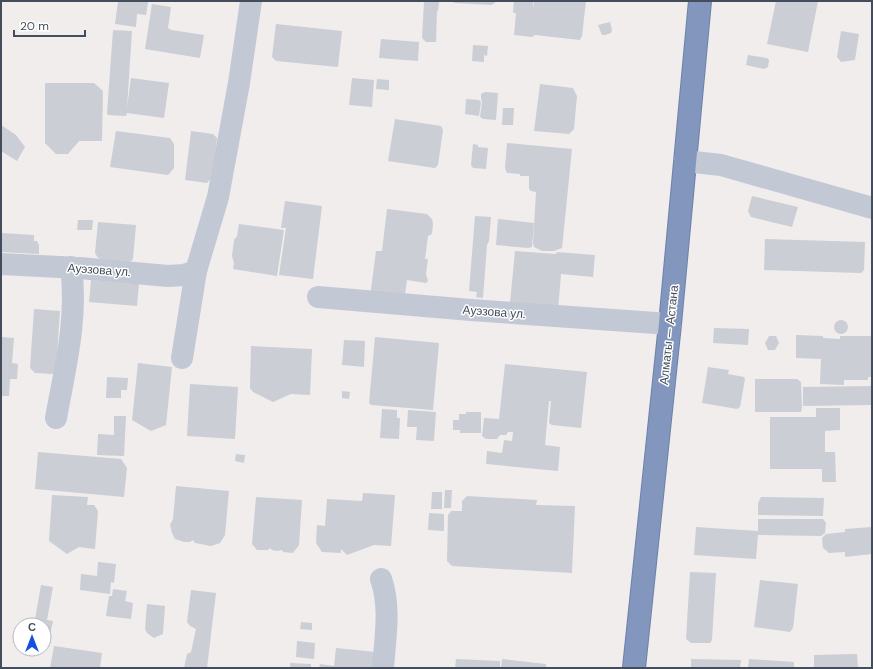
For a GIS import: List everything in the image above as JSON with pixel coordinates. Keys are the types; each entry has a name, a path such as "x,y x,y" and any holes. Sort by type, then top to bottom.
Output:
{"highway":[{"name":"Алматы — Астана","path":"634,668 670,324 700,1"}],"street":[{"path":"182,358 196,271 218,197 239,83 251,1"},
{"path":"685,161 721,165 872,208"},
{"name":"Ауэзова ул.","path":"1,264 71,267 168,276 184,275 196,271"},
{"path":"56,418 72,330 74,286 71,267"},
{"name":"Ауэзова ул.","path":"318,297 471,310 670,324"},
{"path":"381,579 385,591 387,624 383,668"}],"building":[{"path":"118,1 148,2 146,15 137,14 136,27 115,24"},
{"path":"451,1 495,1 495,3 491,5 455,3"},
{"path":"514,1 533,1 533,9 534,1 586,1 582,36 580,40 535,35 532,37 514,35 516,13 513,13"},
{"path":"776,1 818,1 808,52 767,44"},
{"path":"424,2 439,2 437,11 436,42 426,42 422,38"},
{"path":"152,4 171,7 168,28 171,30 204,35 200,58 145,49"},
{"path":"610,22 612,30 611,33 602,35 598,25"},
{"path":"276,24 342,31 338,67 276,61 272,57"},
{"path":"113,30 132,31 127,108 131,78 169,83 164,118 127,113 126,116 108,115"},
{"path":"841,31 859,34 855,60 841,62 837,57"},
{"path":"381,39 419,42 418,61 379,58"},
{"path":"473,45 488,46 487,56 484,55 484,62 472,61"},
{"path":"748,55 767,58 769,60 768,67 764,69 746,65"},
{"path":"352,78 374,80 372,107 349,105"},
{"path":"377,79 389,80 389,90 376,89"},
{"path":"45,83 94,83 103,91 102,141 79,141 68,154 56,154 45,143"},
{"path":"540,84 573,88 577,96 574,129 569,134 534,131"},
{"path":"485,92 498,93 496,120 483,119 480,117 482,102 481,94"},
{"path":"466,99 479,100 481,102 479,116 465,114"},
{"path":"503,108 514,108 513,125 502,125"},
{"path":"395,119 441,126 443,130 438,165 435,168 388,161"},
{"path":"1,125 16,135 25,147 17,161 1,151"},
{"path":"116,131 170,138 174,144 174,168 168,175 110,167"},
{"path":"191,131 213,134 217,138 213,176 207,183 185,180"},
{"path":"507,143 572,149 562,248 554,251 542,251 534,247 536,192 529,189 529,176 520,176 520,174 507,173 505,168"},
{"path":"473,144 478,145 478,147 488,148 486,169 473,168 471,165"},
{"path":"752,196 798,207 792,227 751,217 748,211"},
{"path":"285,201 322,206 313,279 279,275 286,228 281,228"},
{"path":"387,209 427,214 432,219 433,224 432,234 428,236 425,259 428,259 426,274 428,281 426,283 407,280 404,301 370,297 376,251 382,251"},
{"path":"475,216 491,217 489,241 487,245 483,298 476,297 477,292 469,291"},
{"path":"498,219 534,223 532,247 528,248 496,245"},
{"path":"78,220 93,220 92,230 77,230"},
{"path":"98,222 136,225 133,259 129,263 112,263 98,258 95,253"},
{"path":"239,224 284,230 277,276 233,269 234,263 232,256 234,240 237,236"},
{"path":"1,233 34,235 34,241 37,241 39,245 39,254 1,252"},
{"path":"765,239 865,242 864,270 861,273 764,270"},
{"path":"515,251 595,255 593,277 561,274 558,310 510,303"},
{"path":"91,280 139,284 137,306 89,302"},
{"path":"34,309 60,311 56,368 53,374 35,373 30,368"},
{"path":"841,320 846,322 848,327 846,332 841,334 836,332 834,327 836,322"},
{"path":"714,328 749,329 748,345 713,343"},
{"path":"796,335 823,336 823,338 840,339 840,336 872,336 872,377 868,377 868,380 844,380 844,385 820,384 821,359 796,358"},
{"path":"769,336 776,336 779,343 775,350 768,350 765,343"},
{"path":"1,337 14,338 12,363 18,364 17,379 10,379 9,396 1,396"},
{"path":"375,337 439,343 433,410 371,405 369,403"},
{"path":"344,340 365,341 364,367 342,365"},
{"path":"251,346 312,349 310,395 291,394 273,402 253,392 250,388"},
{"path":"138,363 172,367 166,425 151,431 132,420"},
{"path":"505,364 587,372 581,428 552,425 549,423 551,401 549,401 545,445 560,447 558,471 486,464 487,451 502,453 504,440 512,441 513,432 508,432 506,435 500,435 497,439 486,439 482,436 484,418 499,419"},
{"path":"708,367 729,370 728,374 744,377 745,379 740,407 737,409 702,403"},
{"path":"107,377 128,378 127,390 121,390 121,398 106,398"},
{"path":"755,379 797,379 801,382 801,412 755,412"},
{"path":"190,384 238,387 235,439 187,436"},
{"path":"872,386 872,405 803,406 803,387"},
{"path":"342,391 350,392 349,399 342,398"},
{"path":"816,408 840,408 840,430 825,431 825,452 835,452 836,482 822,482 822,469 770,469 770,417 816,417"},
{"path":"382,409 397,410 397,418 400,418 399,439 380,438"},
{"path":"408,410 436,412 434,441 416,440 417,427 407,427"},
{"path":"466,412 481,412 481,433 460,433 460,430 453,430 453,420 459,420 459,414 466,414"},
{"path":"114,416 126,416 124,456 97,455 98,434 114,435"},
{"path":"38,452 121,459 127,468 124,497 35,489"},
{"path":"236,454 245,455 244,463 235,461"},
{"path":"176,486 229,491 225,535 220,543 211,546 195,543 193,540 190,542 184,542 175,539 170,525 173,519"},
{"path":"445,490 452,490 451,508 444,508"},
{"path":"432,492 442,492 442,509 431,509"},
{"path":"363,493 395,495 391,546 374,545 347,555 341,549 341,553 322,552 316,543 317,525 325,526 327,499 362,501"},
{"path":"52,495 88,497 87,505 94,505 98,511 95,549 79,547 67,554 49,541"},
{"path":"467,496 537,500 536,505 575,506 572,573 452,566 447,561 448,515 451,511 462,511 462,501"},
{"path":"256,497 302,500 299,545 293,553 283,552 282,550 272,550 270,548 268,550 257,550 252,544"},
{"path":"761,497 824,498 823,516 758,515 758,503"},
{"path":"429,513 444,514 444,531 428,530"},
{"path":"758,519 823,519 826,523 825,533 821,536 758,535 756,559 694,555 696,527 758,531"},
{"path":"872,527 872,554 845,557 845,552 829,553 823,548 822,538 826,534 845,532 845,529"},
{"path":"98,562 116,564 114,583 111,582 110,594 80,590 81,574 97,576"},
{"path":"690,572 716,573 712,640 710,643 691,643 686,639"},
{"path":"760,580 798,584 793,628 790,632 754,627"},
{"path":"41,585 53,587 48,617 35,617"},
{"path":"113,589 127,591 125,601 133,603 131,619 106,616 109,596 112,596"},
{"path":"191,590 216,593 207,668 184,668 187,654 191,652 196,629 190,626 187,622"},
{"path":"147,604 165,606 163,634 154,638 147,633 145,629"},
{"path":"301,622 312,623 312,630 300,629"},
{"path":"297,641 315,643 314,659 296,657"},
{"path":"54,646 102,653 100,668 50,668"},
{"path":"336,648 376,652 374,668 319,668 320,664 334,666"},
{"path":"857,654 858,668 814,668 814,655"},
{"path":"456,659 500,661 500,668 455,668"},
{"path":"502,659 546,664 546,668 501,668"},
{"path":"691,659 741,660 740,668 691,668"},
{"path":"749,659 794,662 794,668 748,668"},
{"path":"290,663 311,664 311,668 290,668"}]}
